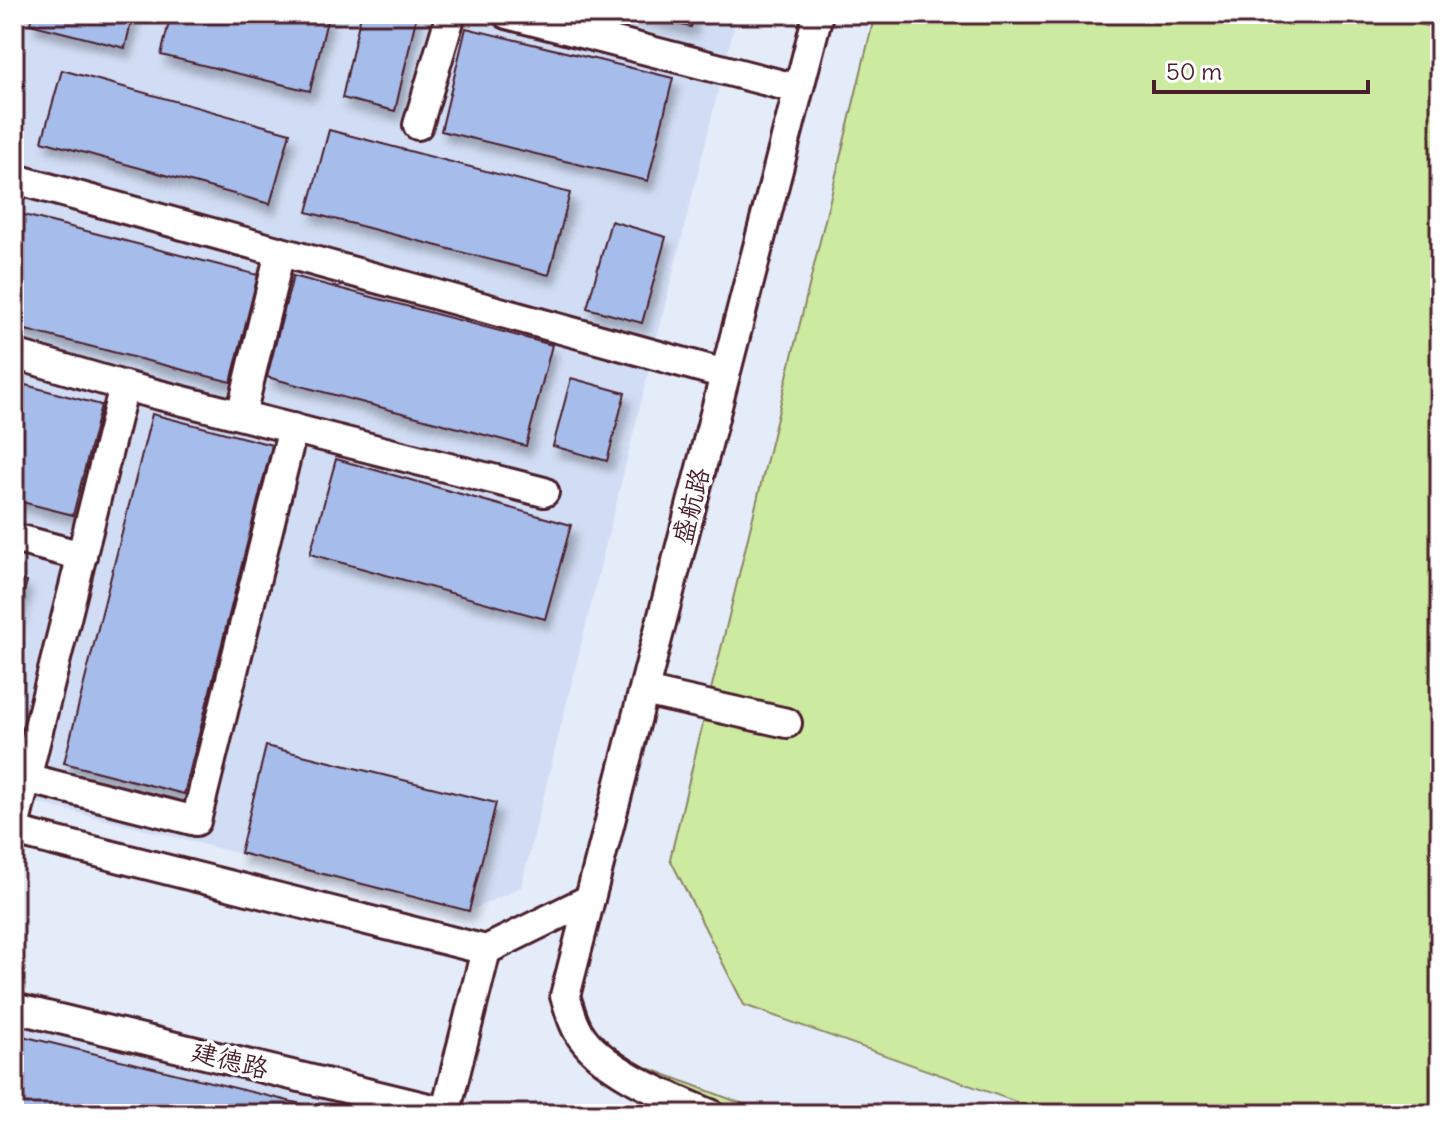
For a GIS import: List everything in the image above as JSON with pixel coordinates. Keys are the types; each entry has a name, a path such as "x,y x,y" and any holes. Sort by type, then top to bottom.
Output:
{"street":[{"path":"418,125 451,14"},
{"path":"507,14 798,89"},
{"name":"盛航路","path":"710,1114 609,1065 578,1032 565,996 817,15"},
{"path":"19,180 725,374"},
{"path":"241,415 280,252"},
{"path":"14,354 124,386 544,492"},
{"path":"124,386 14,829 486,950 590,899"},
{"path":"26,778 196,821 293,428"},
{"path":"14,538 82,556"},
{"path":"644,691 787,723"},
{"path":"445,1113 486,950"},
{"name":"建德路","path":"14,1008 445,1113"}],"shaded area":[{"path":"14,14 737,14 521,887 469,911 14,797"},
{"path":"14,1025 378,1114 14,1114"}],"green space":[{"path":"875,14 1386,14 1440,30 1440,1114 1050,1114 744,1005 670,859"},
{"path":"648,1068 769,1114 635,1114"}],"building":[{"path":"32,14 133,14 125,48 30,24"},
{"path":"171,14 328,16 310,91 161,55"},
{"path":"361,14 417,14 395,111 342,98"},
{"path":"632,14 694,14 691,27"},
{"path":"466,28 673,78 648,181 441,131"},
{"path":"62,70 290,133 270,204 42,141"},
{"path":"329,130 570,193 549,275 307,212"},
{"path":"20,214 258,275 231,382 14,327 14,239"},
{"path":"611,221 666,237 642,323 587,308"},
{"path":"293,276 552,345 526,446 267,377"},
{"path":"571,378 625,393 607,461 553,446"},
{"path":"14,382 101,405 73,515 14,500"},
{"path":"152,414 272,445 184,794 64,763"},
{"path":"336,459 571,525 545,619 310,554"},
{"path":"14,578 27,582 14,624"},
{"path":"266,746 496,803 469,911 240,853"},
{"path":"14,1034 342,1114 14,1114"}]}
